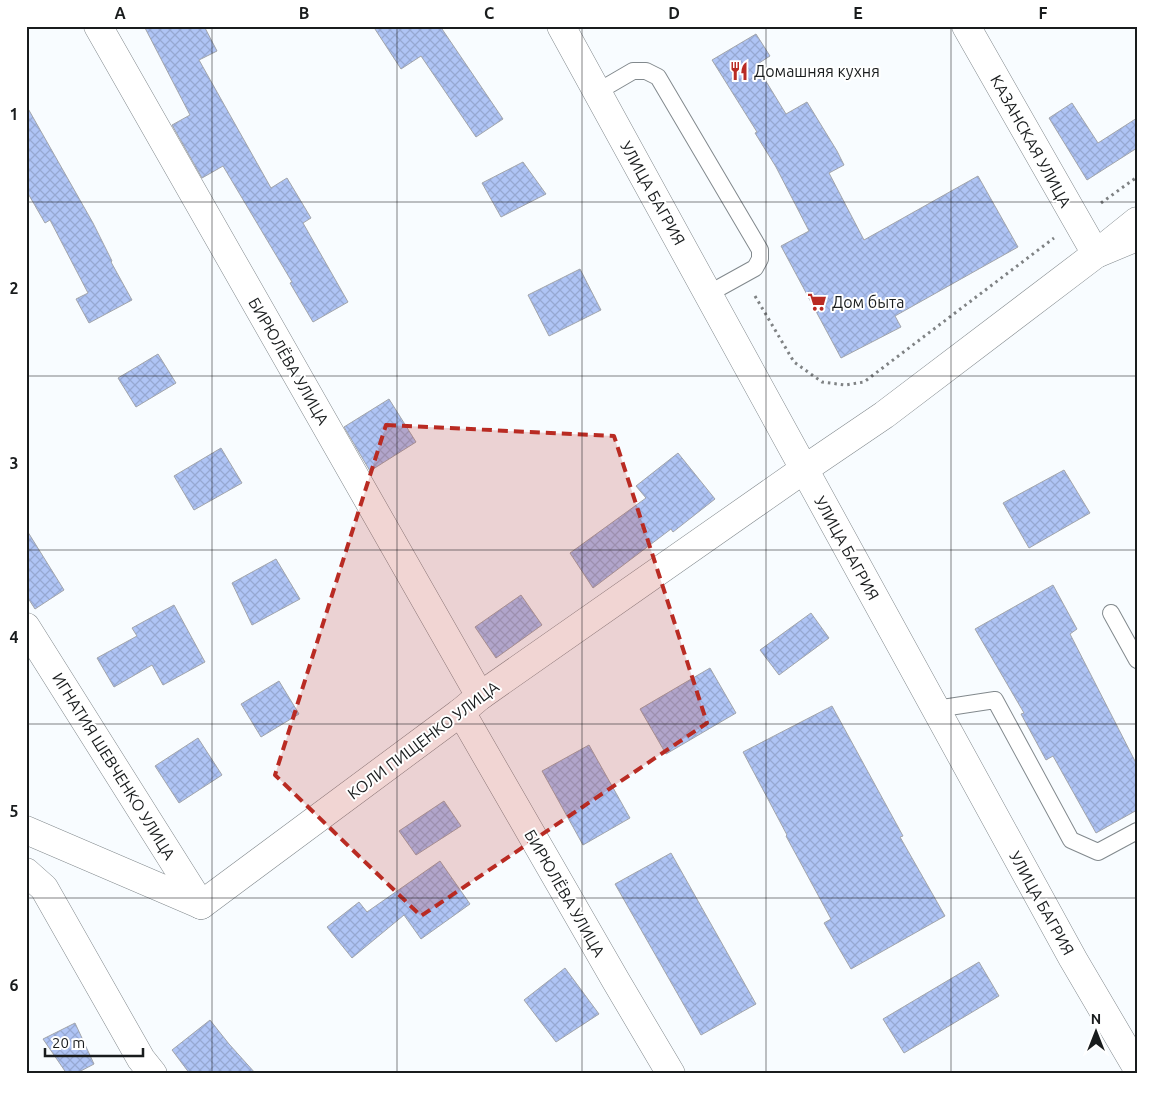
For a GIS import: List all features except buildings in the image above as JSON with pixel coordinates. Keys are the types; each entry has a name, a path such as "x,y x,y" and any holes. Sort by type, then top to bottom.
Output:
{"street":[{"name":"БИРЮЛЁВА УЛИЦА","path":"98,26 470,704 611,973 671,1074"},
{"name":"УЛИЦА БАГРИЯ","path":"561,26 1072,959 1137,1068"},
{"name":"КАЗАНСКАЯ УЛИЦА","path":"966,26 1096,254"},
{"path":"1096,254 1137,221"},
{"path":"1096,254 1137,237"},
{"name":"КОЛИ ПИЩЕНКО УЛИЦА","path":"201,905 470,704 803,470 884,416 1096,254"},
{"name":"ИГНАТИЯ ШЕВЧЕНКО УЛИЦА","path":"26,627 201,905"},
{"path":"26,830 201,905"},
{"path":"26,872 44,888 141,1059 153,1074"}],"lane":[{"path":"598,92 633,71 646,71 658,77 760,250 760,259 755,268 708,294"},
{"path":"1111,613 1137,660"},
{"path":"936,709 995,700 1071,840 1098,852 1137,831"}],"path":[{"path":"742,275 794,362 822,382 845,385 864,382 1137,177"}],"highlighted area":[{"path":"386,425 614,436 707,723 421,916 275,775"}],"place":[{"name":"Домашняя кухня","path":"739,71"},
{"name":"Дом быта","path":"817,302"}]}
